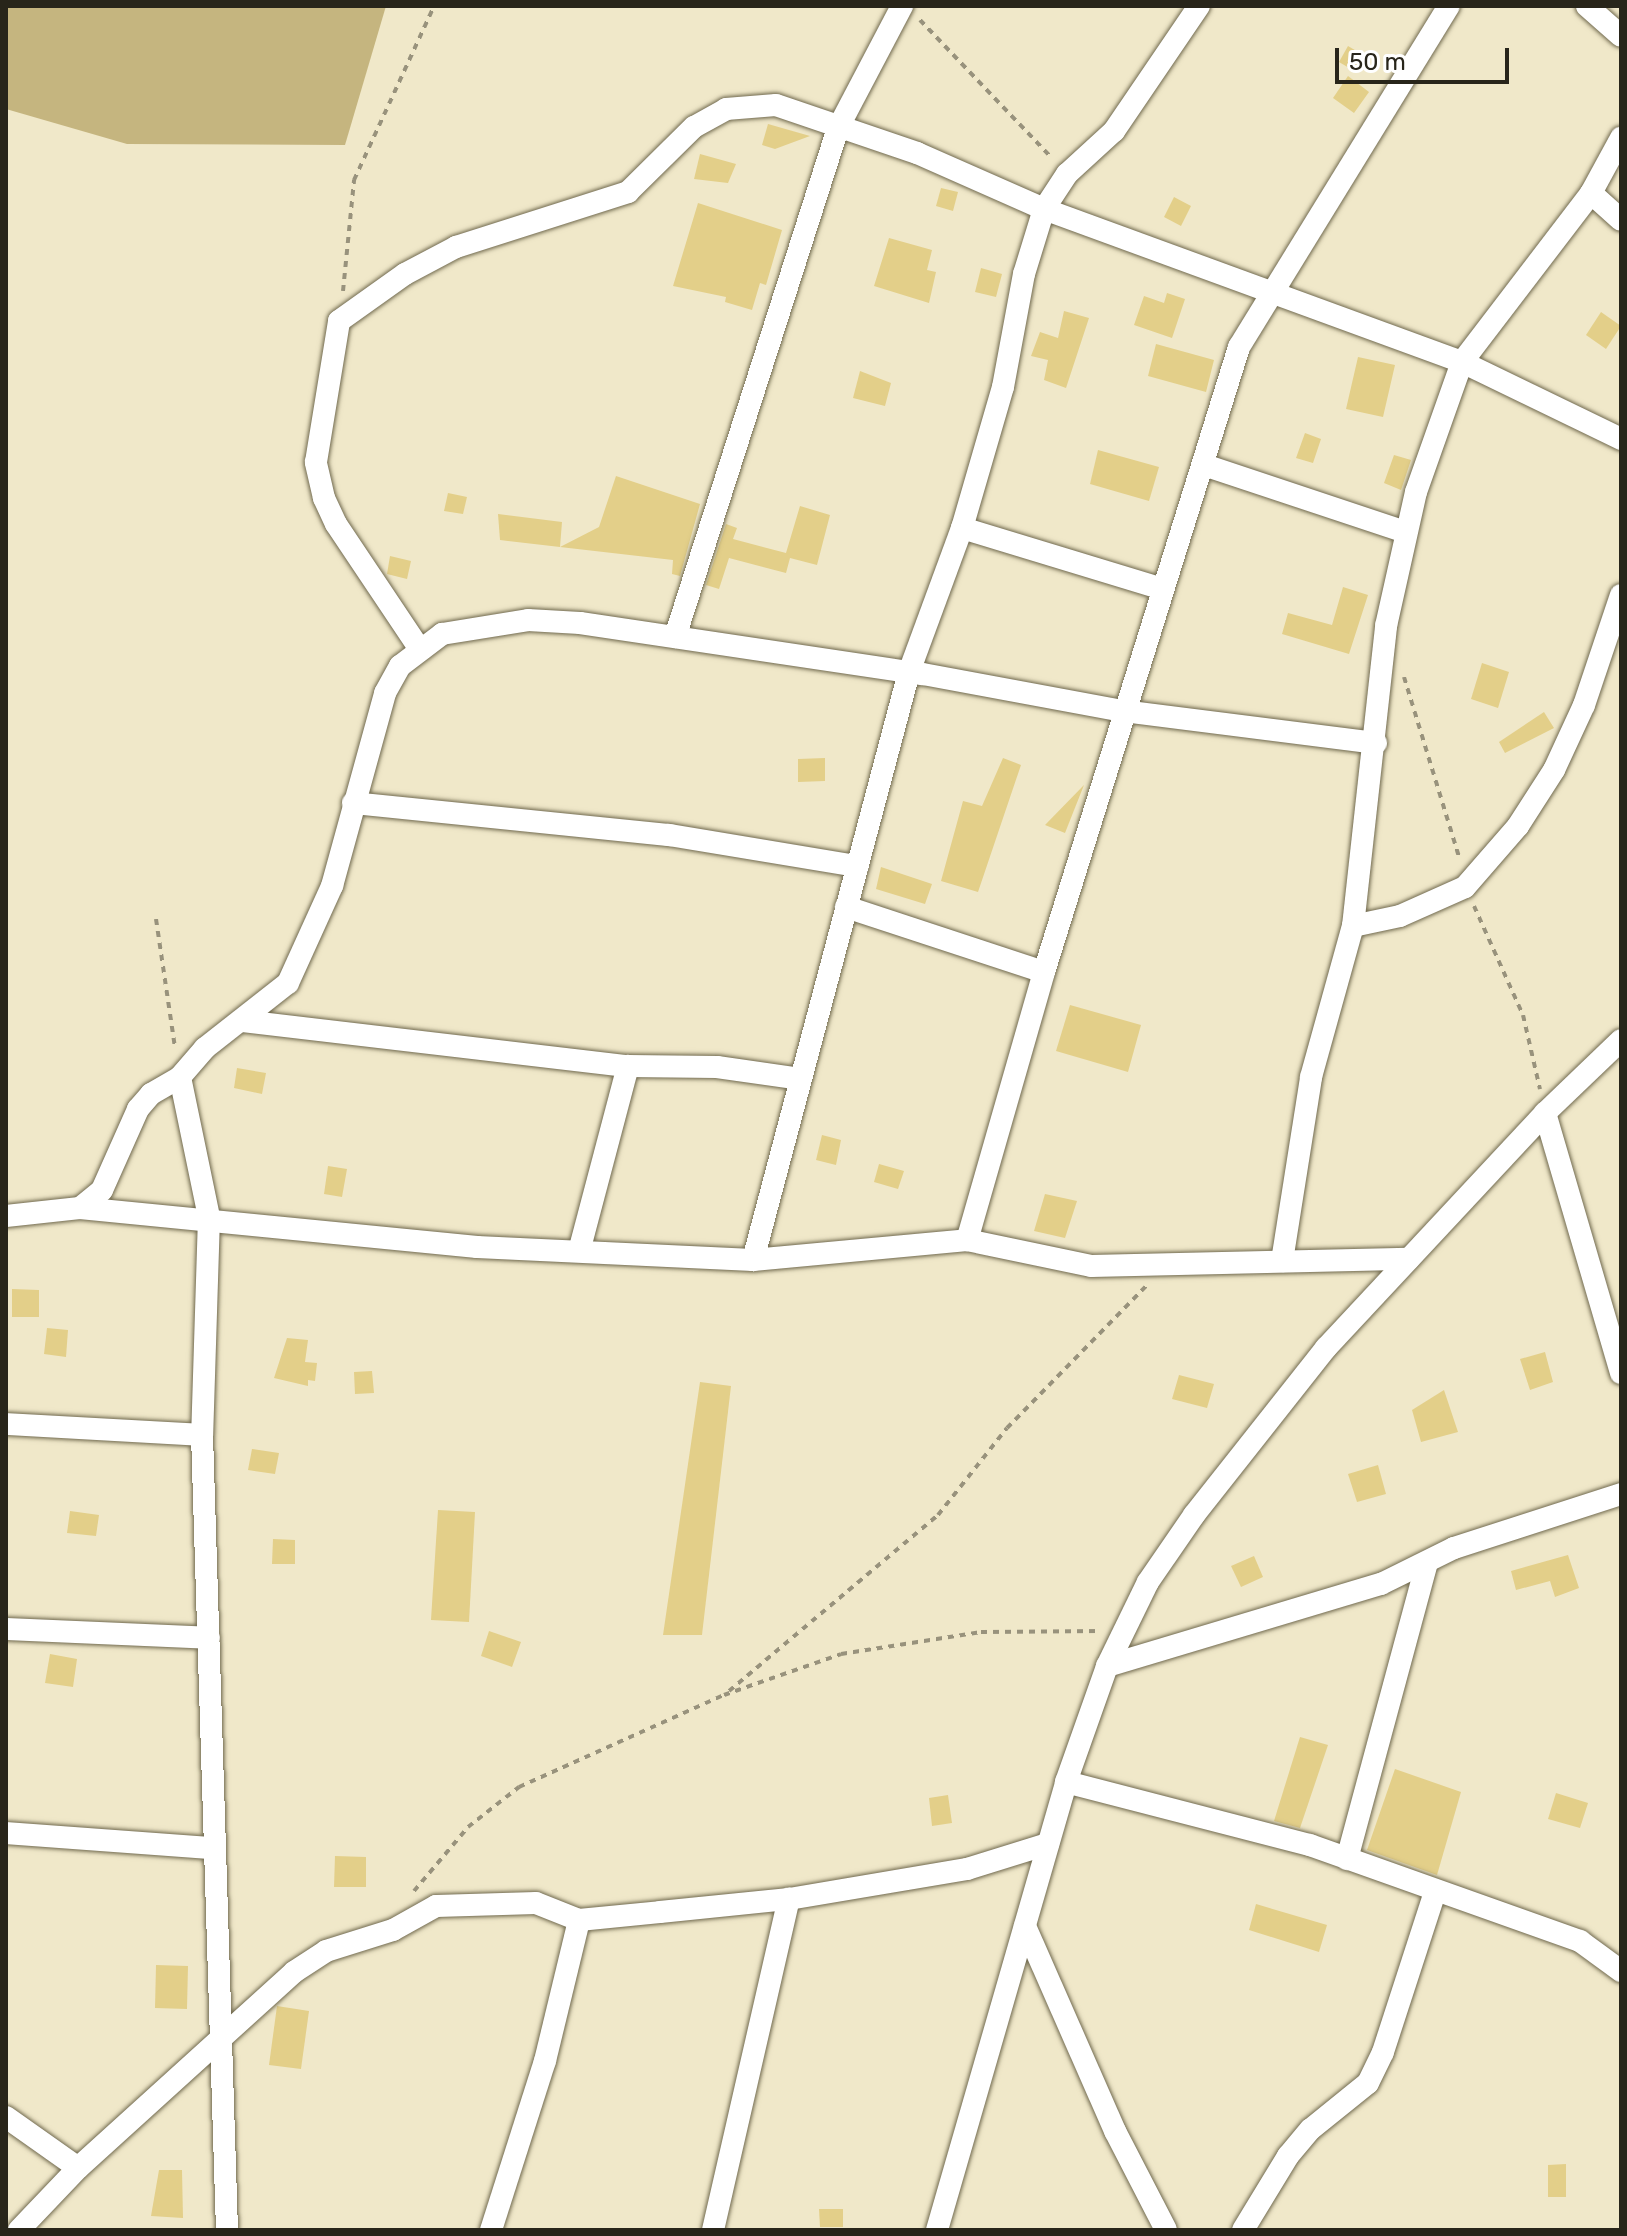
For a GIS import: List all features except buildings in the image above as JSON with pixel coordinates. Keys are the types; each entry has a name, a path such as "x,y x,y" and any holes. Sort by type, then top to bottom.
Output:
{"street":[{"path":"753,1260 909,672 962,528 1003,387 1024,274 1044,209 1067,174 1114,131 1199,6"},
{"path":"967,1240 1123,711 1204,465 1239,347 1449,6"},
{"path":"1587,6 1621,36"},
{"path":"675,637 838,128 909,11"},
{"path":"419,648 342,534 324,498 316,462 339,321 405,274 456,247 584,210 628,192 694,127 726,109 776,105 946,165 1044,209 1275,290 1462,362 1621,439"},
{"path":"1282,1261 1311,1077 1353,926 1376,743 1386,626 1405,532 1462,362 1591,193 1621,138"},
{"path":"1591,193 1621,220"},
{"path":"1204,465 1405,532"},
{"path":"962,528 1163,589"},
{"path":"1353,926 1400,916 1465,887 1518,826 1554,770 1584,705 1621,595"},
{"path":"80,1208 102,1190 138,1109 151,1094 180,1077 205,1048 288,983 312,937 332,886 385,693 400,666 419,648 442,634 528,620 675,637 909,672 1123,711 1376,743"},
{"path":"353,803 669,835 857,866"},
{"path":"846,907 1044,972"},
{"path":"243,1021 628,1066 717,1067 800,1079"},
{"path":"937,2230 1066,1782 1107,1666 1148,1582 1194,1515 1326,1348 1545,1113 1621,1040"},
{"path":"580,1248 628,1066"},
{"path":"180,1077 209,1217 202,1435 212,1848 227,2230"},
{"path":"1545,1113 1621,1373"},
{"path":"6,1216 80,1208 209,1217 477,1247 580,1248 753,1260 967,1240 1091,1266 1161,1269 1282,1261 1409,1259"},
{"path":"6,1424 202,1435"},
{"path":"1107,1666 1287,1614 1427,1563 1527,1522 1621,1494"},
{"path":"1347,1859 1427,1563"},
{"path":"6,1629 209,1638"},
{"path":"1066,1782 1347,1859 1580,1941 1621,1971"},
{"path":"6,1833 212,1848"},
{"path":"19,2230 78,2168 294,1972 326,1951 393,1930 436,1906 536,1903 579,1920 789,1899 967,1869 1048,1844"},
{"path":"1243,2230 1288,2156 1311,2129 1368,2083 1383,2052 1435,1892"},
{"path":"713,2230 789,1899"},
{"path":"491,2230 545,2061 579,1920"},
{"path":"1025,1926 1115,2131 1166,2230"},
{"path":"6,2117 78,2168"}],"path":[{"path":"339,321 354,180 434,6"},
{"path":"909,11 1067,174"},
{"path":"156,919 180,1077"},
{"path":"724,1695 938,1515 1007,1428 1076,1363 1161,1269"},
{"path":"423,1876 468,1827 519,1787 724,1695 841,1654 981,1632 1123,1632"}],"shaded area":[{"path":"6,6 386,6 345,145 127,144 6,109"}]}
